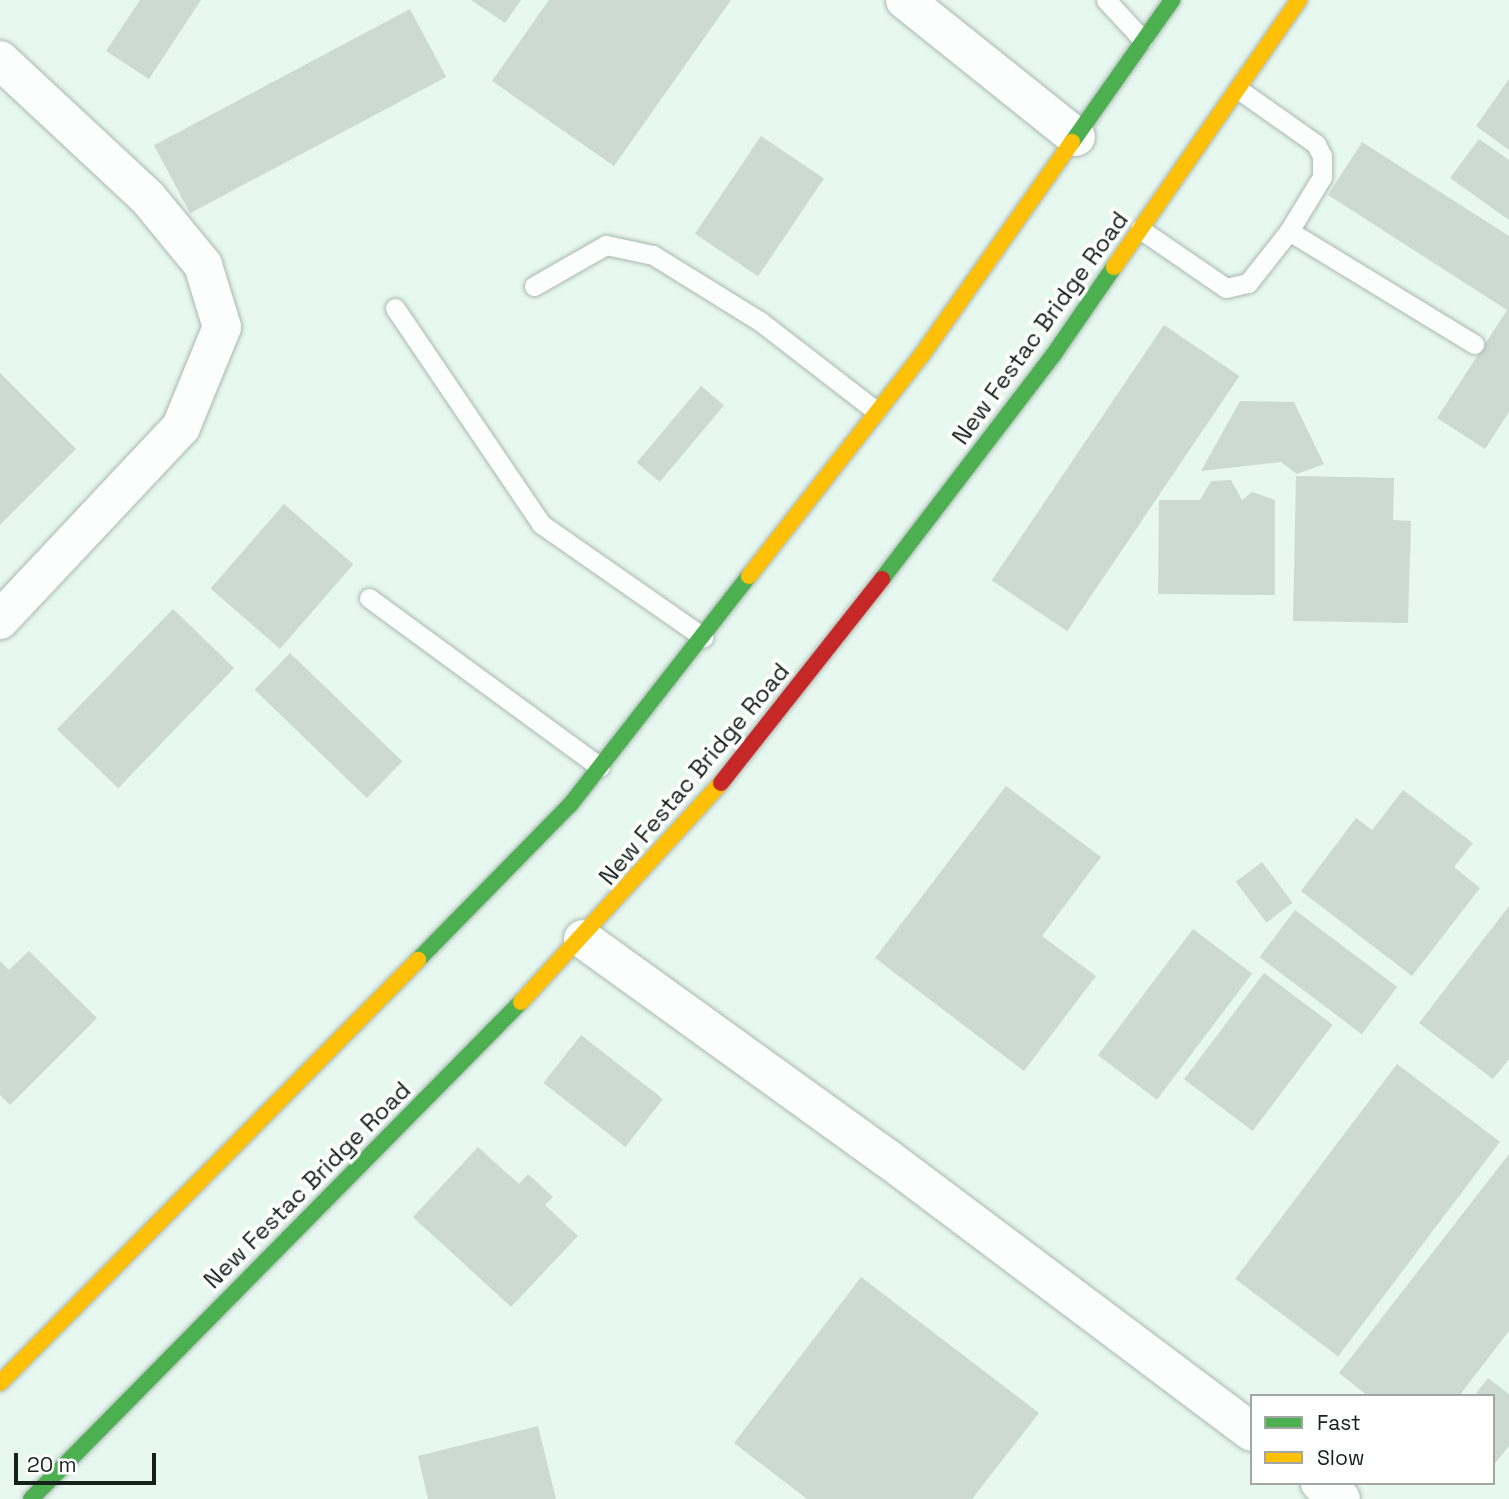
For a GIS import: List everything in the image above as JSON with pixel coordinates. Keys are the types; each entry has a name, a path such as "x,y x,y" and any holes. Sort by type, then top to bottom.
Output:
{"main road":[{"path":"0,1383 570,805 921,356 1172,0"},
{"name":"New Festac Bridge Road","path":"31,1499 583,939 754,746 1054,354 1299,0"}],"street":[{"path":"905,0 1076,137"},
{"path":"0,60 148,198 202,265 222,327 181,427 0,620"},
{"path":"583,939 887,1158 1250,1430"},
{"path":"1323,1485 1341,1499"}],"lane":[{"path":"1106,0 1143,40"},
{"path":"1140,229 1226,288 1248,283 1289,231 1322,177 1322,156 1316,144 1238,89"},
{"path":"1289,231 1474,344"},
{"path":"534,286 606,245 653,255 761,322 876,411"},
{"path":"394,307 541,524 703,637"},
{"path":"369,598 600,767"}],"building":[{"path":"140,0 201,0 149,79 106,51"},
{"path":"471,0 521,0 505,23"},
{"path":"549,0 731,0 614,166 492,81"},
{"path":"410,9 446,77 190,213 154,145"},
{"path":"1509,79 1509,150 1476,126"},
{"path":"761,136 824,178 758,276 695,234"},
{"path":"1479,139 1509,160 1509,220 1450,178"},
{"path":"1362,142 1509,236 1509,412 1485,449 1437,418 1507,310 1328,195"},
{"path":"1164,325 1239,376 1067,631 992,580"},
{"path":"0,373 76,449 0,525"},
{"path":"701,386 724,405 660,482 637,463"},
{"path":"1240,401 1294,402 1324,464 1297,474 1281,462 1201,471"},
{"path":"1296,476 1394,478 1393,520 1411,521 1408,623 1293,621"},
{"path":"1231,480 1242,500 1252,492 1275,500 1275,595 1158,594 1159,500 1200,500 1211,481"},
{"path":"284,504 353,564 280,649 211,589"},
{"path":"173,609 234,668 118,788 57,729"},
{"path":"290,653 402,761 367,798 255,690"},
{"path":"1006,786 1101,857 1042,936 1096,976 1024,1071 875,958"},
{"path":"1403,790 1473,843 1454,867 1480,888 1412,976 1301,891 1356,818 1372,830"},
{"path":"1262,862 1293,903 1266,923 1236,882"},
{"path":"1509,906 1509,1059 1493,1079 1419,1023"},
{"path":"1295,910 1397,987 1362,1034 1259,957"},
{"path":"1193,929 1252,974 1157,1100 1098,1055"},
{"path":"29,951 97,1018 10,1105 0,1095 0,961 9,970"},
{"path":"1264,973 1333,1025 1253,1131 1184,1079"},
{"path":"581,1035 663,1099 625,1147 543,1083"},
{"path":"1397,1064 1500,1142 1338,1356 1235,1279"},
{"path":"478,1147 519,1184 528,1174 553,1197 545,1205 578,1236 511,1307 413,1217"},
{"path":"1509,1154 1509,1331 1461,1394 1365,1394 1339,1373"},
{"path":"861,1277 1039,1413 972,1499 807,1499 734,1443"},
{"path":"1488,1378 1509,1394 1509,1446 1495,1464 1495,1394 1476,1394"},
{"path":"538,1426 556,1499 428,1499 418,1456"}],"traffic: fast":[{"path":"1072,142 1172,0"},
{"path":"882,579 1054,354 1114,267"},
{"path":"418,960 570,805 749,576"},
{"path":"31,1499 521,1002"}],"traffic: slow":[{"path":"1114,267 1299,0"},
{"path":"749,576 921,356 1072,142"},
{"path":"521,1002 721,783"},
{"path":"0,1383 418,960"}],"traffic: jam":[{"path":"721,783 882,579"}]}
